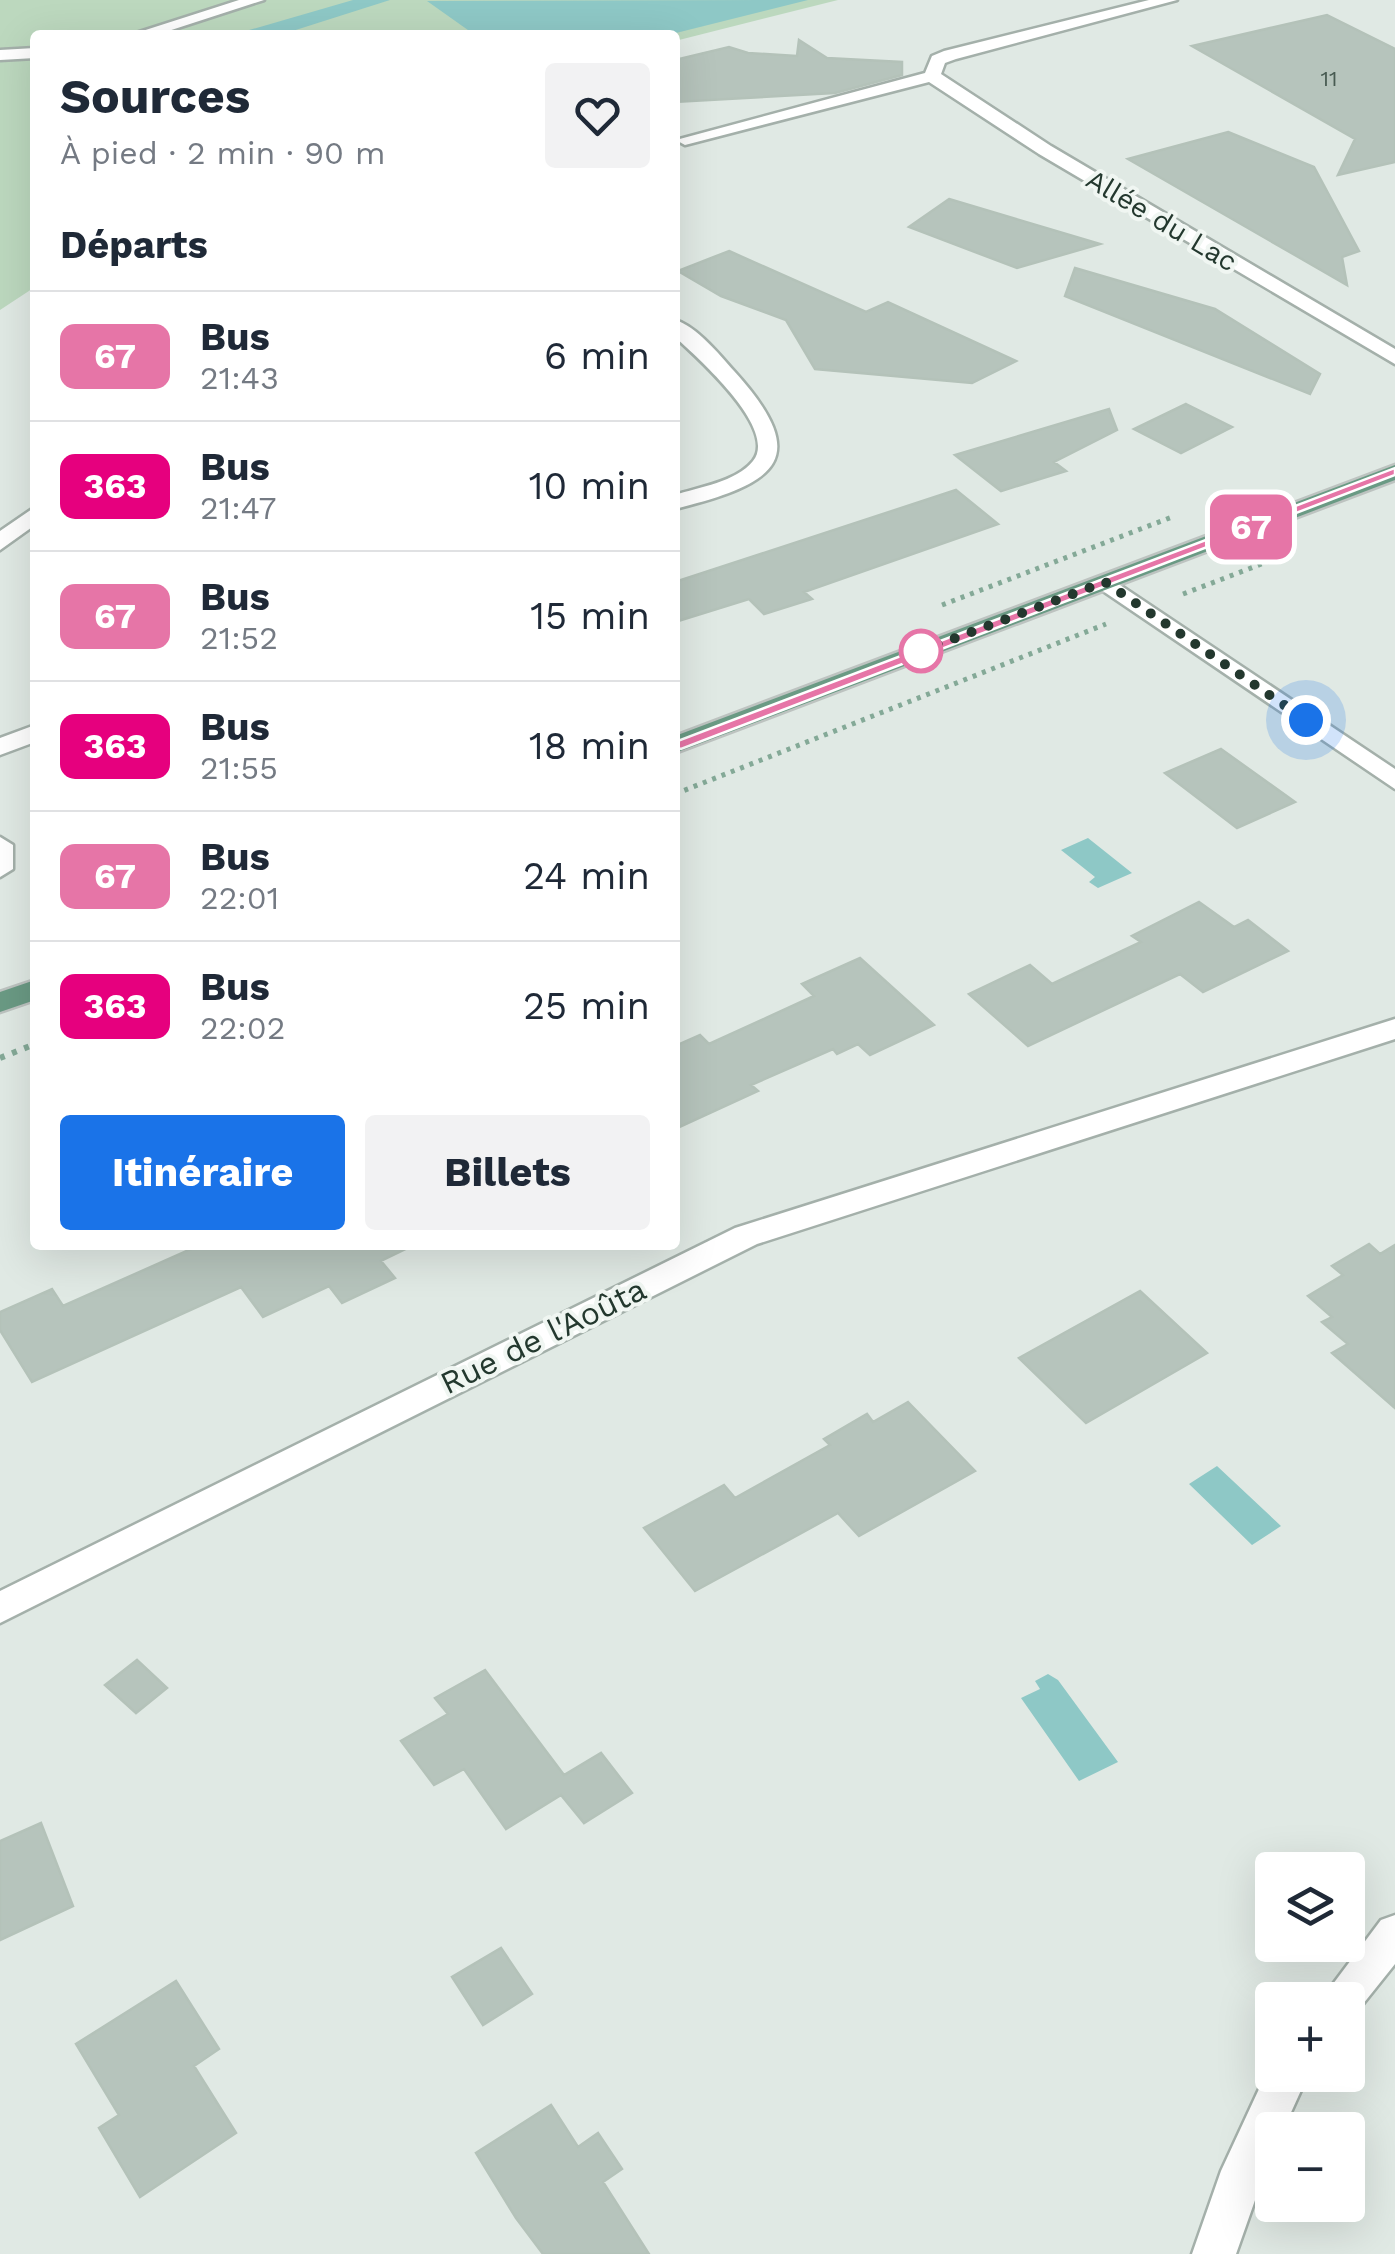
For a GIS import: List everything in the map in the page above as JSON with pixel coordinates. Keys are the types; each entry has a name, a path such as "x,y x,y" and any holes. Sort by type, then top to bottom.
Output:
{"main road":[{"path":"680,743 1395,472"},
{"path":"0,1003 30,991"}],"street":[{"path":"155,30 256,0"},
{"path":"685,140 932,76 938,60 950,55 1168,0"},
{"path":"0,55 30,52"},
{"name":"Allée du Lac","path":"932,76 1044,150 1395,358"},
{"path":"680,330 704,351 764,422 772,440 769,456 753,472 680,500"},
{"path":"0,542 30,518"},
{"path":"1105,582 1395,781"},
{"path":"0,746 30,735"},
{"path":"0,845 0,869"},
{"name":"Rue de l'Aoûta","path":"0,1608 746,1236 1395,1029"},
{"path":"1356,1982 1395,1932"},
{"path":"1214,2254 1242,2171 1279,2092"}],"path":[{"path":"680,792 1305,547"},
{"path":"0,1058 30,1046"}],"green space":[{"path":"0,0 838,0 680,40 680,30 30,30 30,290 0,310"}],"water":[{"path":"353,0 390,0 296,30 249,30"},
{"path":"808,0 680,32 468,30 427,1"},
{"path":"1088,838 1132,873 1098,888 1089,882 1095,877 1061,850"},
{"path":"1217,1466 1281,1526 1252,1545 1189,1484"},
{"path":"1048,1674 1058,1680 1118,1762 1079,1781 1021,1698 1040,1689 1035,1681"}],"building":[{"path":"1327,15 1395,49 1395,162 1338,175 1355,139 1192,46"},
{"path":"799,40 827,58 902,62 902,75 835,93 680,102 680,59 729,47 748,53 797,56"},
{"path":"1228,132 1314,167 1359,251 1342,257 1347,285 1128,159"},
{"path":"949,199 1100,244 1017,268 909,227"},
{"path":"729,251 866,312 888,302 1016,361 972,383 815,369 786,320 721,296 680,270"},
{"path":"1075,268 1215,309 1320,374 1310,394 1065,296"},
{"path":"1186,404 1232,427 1181,453 1134,429"},
{"path":"1109,409 1117,430 1054,462 1066,471 1001,491 955,455"},
{"path":"956,490 998,524 804,592 812,599 764,614 749,599 680,620 680,580"},
{"path":"1221,749 1295,802 1237,828 1165,773"},
{"path":"1199,902 1234,927 1248,920 1288,951 1203,992 1180,974 1028,1046 969,994 1030,965 1052,984 1141,942 1132,936"},
{"path":"860,958 934,1025 870,1055 858,1044 837,1054 833,1049 751,1085 758,1091 680,1127 680,1044 700,1035 709,1044 814,996 802,984"},
{"path":"1369,1244 1380,1254 1395,1245 1395,1408 1332,1353 1348,1344 1322,1322 1332,1317 1308,1296 1343,1275 1332,1266"},
{"path":"189,1250 404,1250 381,1261 395,1278 342,1303 329,1286 263,1317 241,1287 32,1382 0,1330 0,1312 52,1289 63,1306"},
{"path":"1140,1291 1207,1353 1086,1423 1019,1358"},
{"path":"908,1402 975,1471 859,1536 838,1513 695,1591 644,1528 724,1485 735,1498 830,1445 824,1439 867,1414 873,1422"},
{"path":"137,1660 167,1688 136,1713 105,1685"},
{"path":"485,1670 564,1775 601,1753 632,1793 584,1823 561,1795 506,1829 464,1769 434,1785 401,1741 448,1714 435,1698"},
{"path":"41,1823 73,1906 0,1940 0,1841"},
{"path":"501,1948 532,1994 483,2025 452,1977"},
{"path":"176,1981 219,2049 194,2066 236,2133 140,2197 99,2128 119,2115 76,2044"},
{"path":"551,2105 578,2147 598,2133 622,2169 603,2182 649,2254 543,2254 516,2218 476,2153"}],"bus line":[{"name":"67","path":"680,743 1395,472"}],"route":[{"path":"921,651 1105,582 1306,720"}]}
